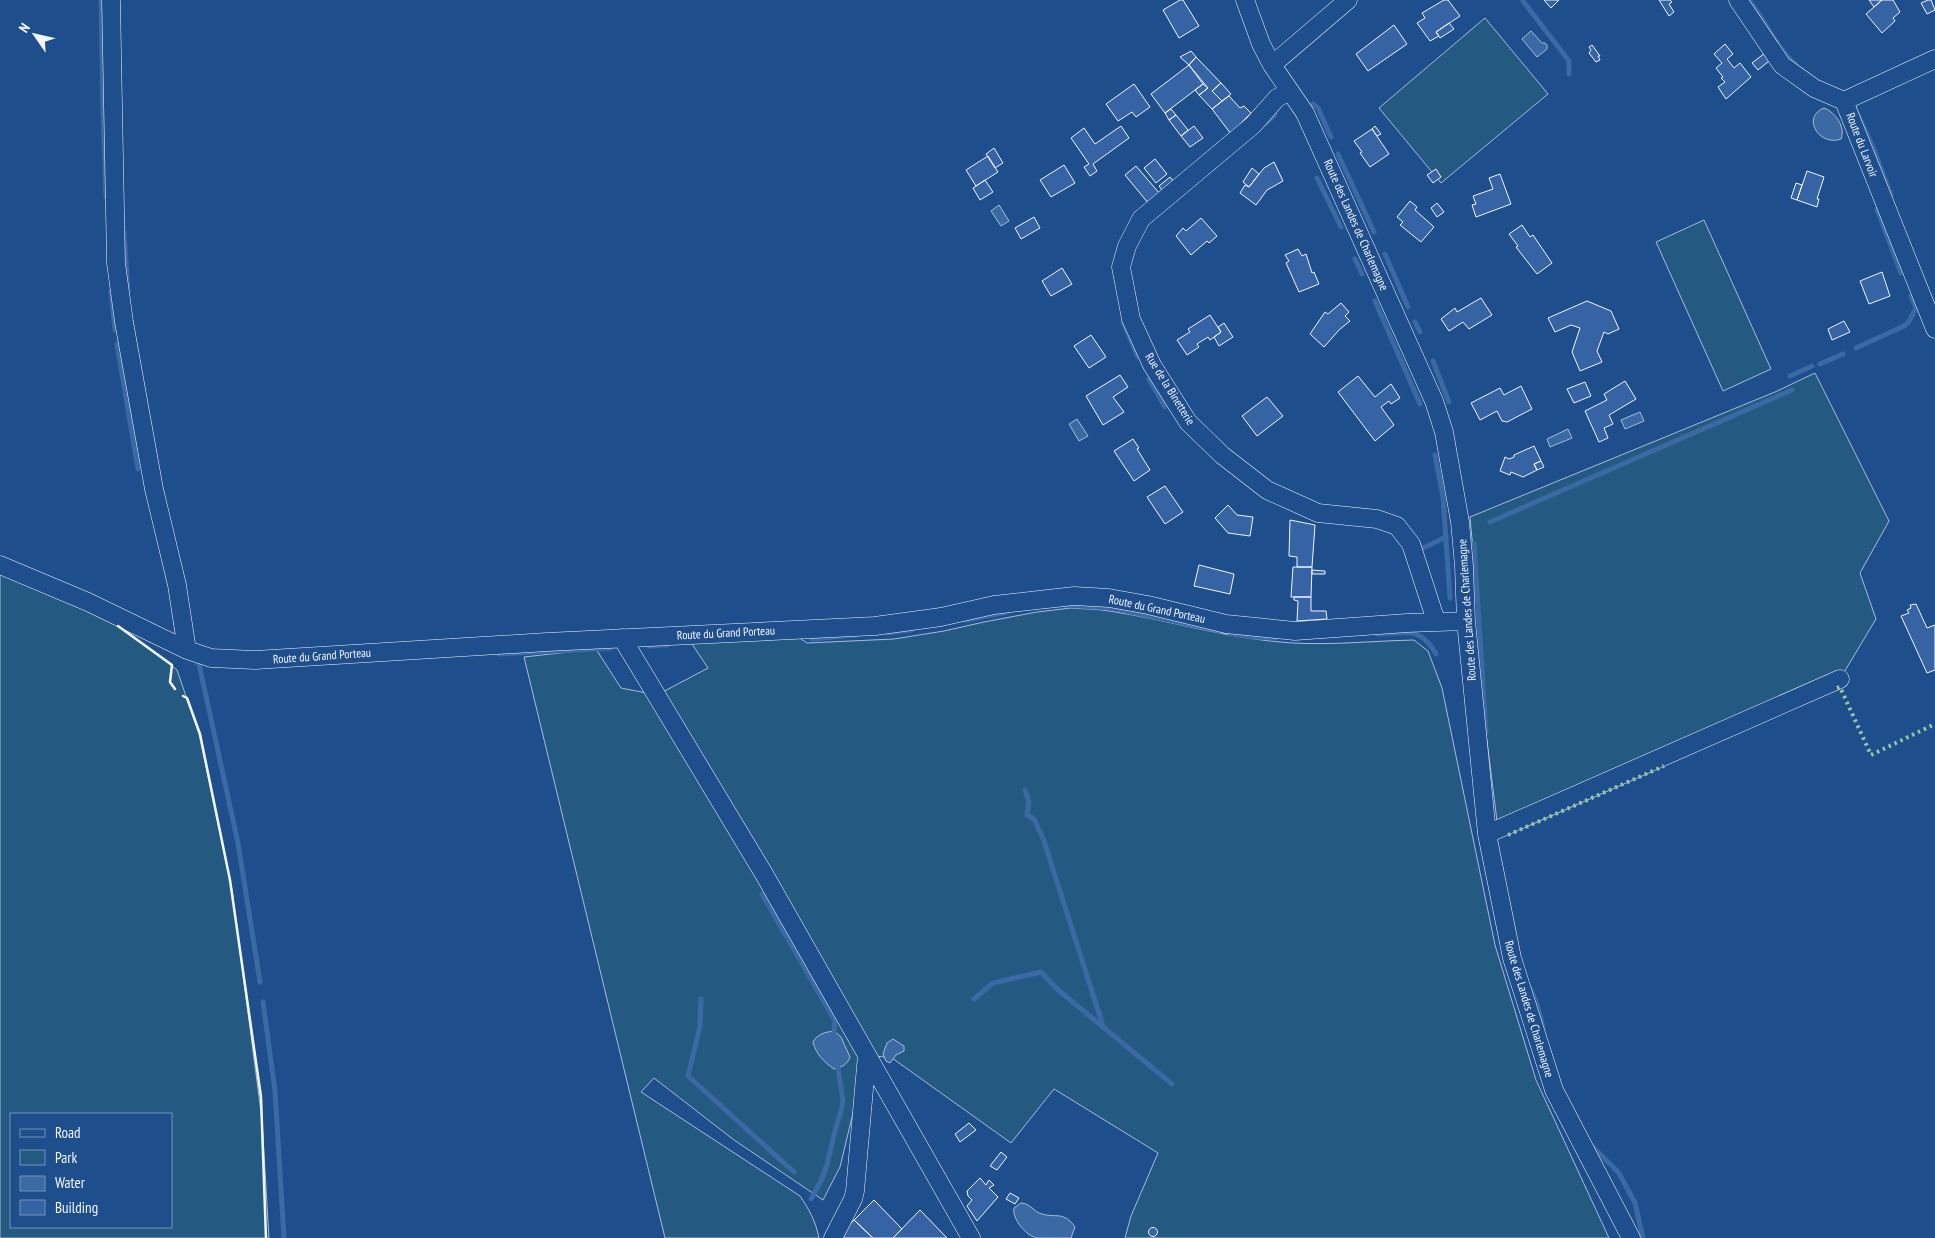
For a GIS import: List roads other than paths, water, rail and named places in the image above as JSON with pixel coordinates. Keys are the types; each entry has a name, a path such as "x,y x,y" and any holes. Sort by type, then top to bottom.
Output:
{"street":[{"path":"111,0 116,263 124,322 154,489 177,586 187,650"},
{"name":"Route des Landes de Charlemagne","path":"1245,0 1261,44 1272,65 1305,113 1434,401 1444,432 1460,522 1464,557 1466,621 1487,834 1512,958 1554,1090 1631,1238"},
{"path":"1272,65 1348,0"},
{"name":"Route du Larvoir","path":"1738,0 1782,65 1814,88 1844,101 1935,329"},
{"path":"1844,101 1935,59"},
{"name":"Rue de la Binetterie","path":"1290,91 1277,98 1253,125 1141,218 1127,246 1121,268 1131,319 1152,365 1188,422 1222,455 1244,473 1267,490 1318,513 1378,520 1397,526 1412,544 1436,621"},
{"name":"Route du Grand Porteau","path":"0,565 88,602 187,650 211,658 255,660 622,638 874,626 941,617 994,605 1074,596 1108,598 1226,624 1295,631 1436,621 1466,621"},
{"path":"622,638 764,874 972,1238"},
{"path":"1487,834 1840,679"},
{"path":"832,1238 853,1199 855,1191 867,1055"}],"water":[{"path":"1531,31 1542,43 1547,45 1547,49 1537,57 1522,39"},
{"path":"1824,108 1836,116 1841,125 1841,139 1826,139 1816,130 1813,124 1814,118 1817,112"},
{"path":"999,205 1009,221 1001,226 991,211"},
{"path":"1640,412 1644,421 1625,429 1621,420"},
{"path":"1077,419 1088,436 1079,441 1069,424"},
{"path":"1568,429 1572,438 1550,447 1547,439"},
{"path":"834,1031 841,1037 850,1057 844,1065 834,1069 821,1057 813,1042 819,1035"},
{"path":"893,1039 904,1046 904,1051 896,1055 890,1063 886,1061 883,1054 887,1043"},
{"path":"1021,1203 1027,1204 1042,1214 1060,1216 1067,1219 1075,1227 1071,1238 1037,1238 1028,1234 1015,1217 1014,1208"}],"waterway":[{"path":"101,0 106,197"},
{"path":"1749,0 1782,50 1796,65"},
{"path":"1523,1 1569,61 1569,74"},
{"path":"1313,104 1318,108 1331,137"},
{"path":"1854,106 1873,147 1891,195"},
{"path":"1265,124 1275,115"},
{"path":"1338,154 1374,232"},
{"path":"1317,178 1341,227"},
{"path":"1877,209 1901,273"},
{"path":"124,232 128,291"},
{"path":"1385,254 1408,307"},
{"path":"1355,259 1362,274"},
{"path":"111,291 115,330"},
{"path":"1856,348 1908,323 1916,308 1911,296"},
{"path":"1375,301 1420,404"},
{"path":"1123,322 1138,357"},
{"path":"1415,322 1420,332"},
{"path":"117,344 138,469"},
{"path":"1820,364 1843,354"},
{"path":"1433,361 1449,402"},
{"path":"1790,376 1812,366"},
{"path":"1149,379 1165,407"},
{"path":"1490,522 1792,390"},
{"path":"1435,455 1443,497 1450,598"},
{"path":"1419,545 1421,549 1446,537"},
{"path":"1474,544 1486,732"},
{"path":"1065,605 1112,608 1221,631"},
{"path":"966,620 1007,612"},
{"path":"887,633 911,630"},
{"path":"1230,633 1276,638"},
{"path":"1377,634 1412,633 1418,635 1425,639 1436,654"},
{"path":"812,639 856,635"},
{"path":"649,646 667,645"},
{"path":"499,654 611,648"},
{"path":"199,664 238,843 260,982"},
{"path":"1025,790 1029,802 1027,815 1034,819 1044,841 1103,1026"},
{"path":"762,894 835,1021 834,1031"},
{"path":"974,999 993,983 1041,972 1057,989 1172,1084"},
{"path":"1530,988 1538,1007 1543,1027"},
{"path":"701,999 700,1026 688,1076 794,1172"},
{"path":"263,1002 275,1091 284,1238"},
{"path":"811,1199 827,1165 841,1111 843,1101 838,1068"},
{"path":"1593,1147 1619,1173 1635,1203 1643,1238"}]}
